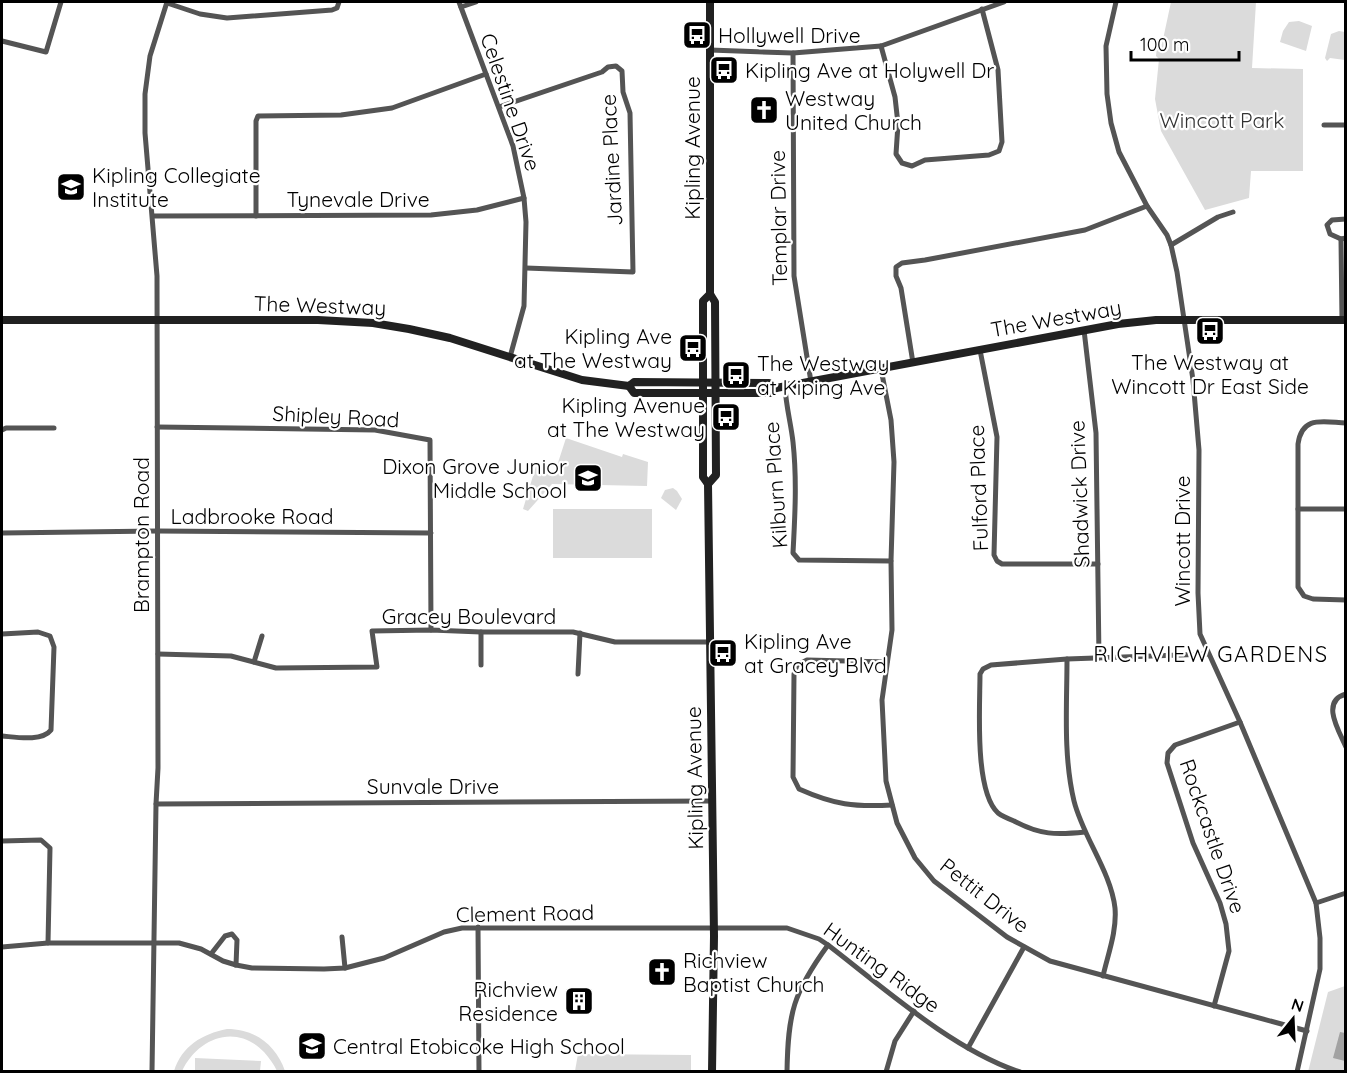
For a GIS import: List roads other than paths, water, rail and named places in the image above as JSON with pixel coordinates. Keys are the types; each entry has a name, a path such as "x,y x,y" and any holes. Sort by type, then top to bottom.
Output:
{"main road":[{"name":"Kipling Avenue","path":"708,484 716,475 715,302 710,294 710,2"},
{"name":"Kipling Avenue","path":"710,294 703,301 703,477 708,484 714,927 712,1071"},
{"name":"The Westway","path":"629,386 633,393 770,393 776,388 1136,322 1184,319 1344,320"},
{"name":"The Westway","path":"2,320 318,320 373,323 432,333 582,380 629,386 634,382 769,383 776,388"}],"street":[{"path":"2,41 46,52 61,2"},
{"path":"167,2 207,15 238,18 332,10 337,8 339,2"},
{"name":"Brampton Road","path":"152,1071 158,768 158,427 154,216 145,133 145,94 150,56 167,2"},
{"path":"460,4 476,2"},
{"path":"710,50 793,53 881,46 1004,2"},
{"name":"Wincott Drive","path":"1114,2 1106,46 1107,94 1111,123 1119,152 1147,206 1171,244 1197,405 1199,435 1198,623 1202,642 1240,722 1316,903 1320,938 1320,969 1297,1071"},
{"name":"Celestine Drive","path":"460,4 513,146 524,198 526,222 524,306 510,357"},
{"path":"881,46 895,97 898,124 896,154 902,163 912,166 925,160 989,155 999,151 1002,142 998,70 982,9"},
{"name":"Templar Drive","path":"793,53 794,276 811,382"},
{"name":"Jardine Place","path":"499,108 602,72 608,67 616,66 622,71 623,92 630,113 633,272 526,268"},
{"path":"256,216 256,122 258,116 341,115 392,108 486,74"},
{"path":"1324,125 1346,126"},
{"name":"Tynevale Drive","path":"154,216 454,214 524,198"},
{"path":"913,363 896,267 902,262 925,260 1085,230 1147,206"},
{"path":"1171,244 1218,217 1233,212"},
{"path":"1344,320 1343,239 1330,234 1327,225 1332,220 1346,219"},
{"name":"Shadwick Drive","path":"1084,330 1096,433 1099,658"},
{"name":"Fulford Place","path":"980,350 997,437 994,555 997,561 1002,564 1098,564"},
{"name":"Pettit Drive","path":"881,369 891,420 894,462 891,561 892,630 882,700 886,782 897,823 915,858 934,881 1007,937 1050,961 1307,1031"},
{"name":"Kilburn Place","path":"785,387 794,444 793,553 799,560 891,561"},
{"path":"1346,423 1312,422 1304,426 1299,433 1298,508 1298,587 1304,596 1313,599 1346,600"},
{"name":"Shipley Road","path":"158,427 375,430 430,440 431,630"},
{"path":"2,430 6,428 54,428"},
{"path":"1298,508 1346,509"},
{"name":"Ladbrooke Road","path":"2,533 157,531 431,533"},
{"name":"Gracey Boulevard","path":"158,654 231,656 276,668 377,667 372,631 580,633 615,642 710,642"},
{"path":"2,634 42,632 50,636 54,647 51,730 45,736 39,737 2,736"},
{"path":"481,632 481,665"},
{"path":"578,674 580,633"},
{"path":"255,662 262,636"},
{"path":"1085,832 1055,835 1030,830 997,812 985,791 981,766 980,674 983,669 991,665 1067,659 1208,654"},
{"path":"1067,659 1068,767 1074,801 1108,883 1115,908 1114,934 1102,976"},
{"path":"887,662 807,660 797,665 794,674 793,777 799,789 838,804 859,807 892,805"},
{"path":"1346,694 1338,696 1332,704 1333,716 1346,747"},
{"name":"Rockcastle Drive","path":"1214,1006 1229,951 1226,924 1220,903 1193,843 1167,763 1168,753 1175,746 1240,722"},
{"name":"Sunvale Drive","path":"156,804 711,801"},
{"path":"2,841 39,840 45,842 50,848 48,943"},
{"path":"1316,903 1346,894"},
{"path":"478,927 479,1071"},
{"name":"Clement Road","path":"2,947 48,943 154,942 190,945 236,965 252,968 345,968 384,957 444,932 462,928 714,927"},
{"name":"Hunting Ridge","path":"714,927 787,928 819,939 914,1011 968,1048 1000,1068 1020,1071"},
{"path":"211,954 225,936 232,934 237,940 236,965"},
{"path":"342,937 345,968"},
{"path":"787,1071 790,1014 808,973 828,945"},
{"path":"968,1048 1024,947"},
{"path":"886,1071 895,1041 914,1011"}],"place":[{"name":"Hollywell Drive","path":"697,35"},
{"name":"Kipling Ave at Holywell Dr","path":"724,70"},
{"name":"Westway United Church","path":"764,110"},
{"name":"Kipling Collegiate Institute","path":"71,187"},
{"name":"The Westway at Wincott Dr East Side","path":"1210,331"},
{"name":"Kipling Ave at The Westway","path":"693,348"},
{"name":"The Westway at Kiping Ave","path":"736,375"},
{"name":"Kipling Avenue at The Westway","path":"726,417"},
{"name":"Dixon Grove Junior Middle School","path":"588,478"},
{"name":"Kipling Ave at Gracey Blvd","path":"723,653"},
{"name":"Richview Baptist Church","path":"662,972"},
{"name":"Richview Residence","path":"579,1001"},
{"name":"Central Etobicoke High School","path":"312,1046"}],"district":[{"name":"RICHVIEW GARDENS","path":"1211,654"}],"park label":[{"name":"Wincott Park","path":"1222,120"}]}
